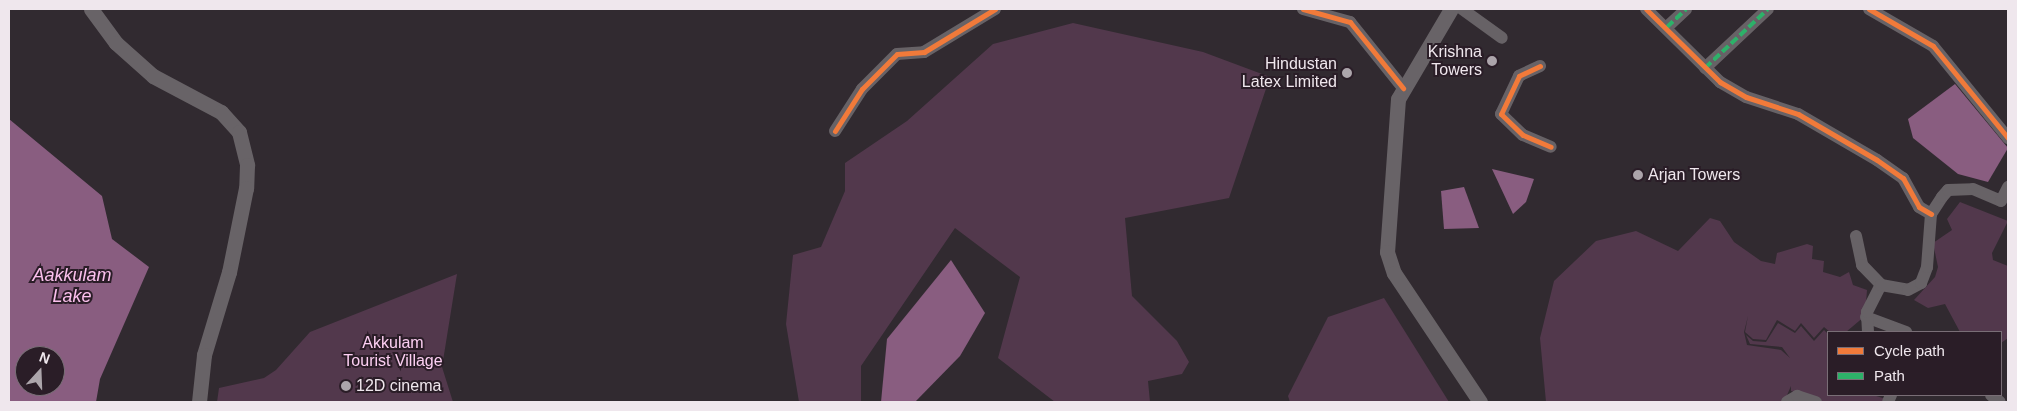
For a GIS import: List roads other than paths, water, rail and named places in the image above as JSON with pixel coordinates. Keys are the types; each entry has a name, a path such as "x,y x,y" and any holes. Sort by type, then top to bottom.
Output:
{"main road":[{"path":"91,9 110,35 153,76 221,112 239,132 247,165 246,188 229,272 204,355 199,402"},
{"path":"1450,9 1403,88 1395,115 1387,252 1394,273 1480,402"}],"street":[{"path":"835,131 862,89 897,54 924,52 995,9"},
{"path":"1303,9 1350,22 1403,88"},
{"path":"1462,9 1502,38"},
{"path":"1646,9 1667,27 1705,68 1746,97 1798,114 1877,160 1903,178 1919,207 1931,214"},
{"path":"1667,27 1686,9"},
{"path":"1705,68 1768,9"},
{"path":"1869,9 1933,46 2008,138"},
{"path":"1540,66 1519,76 1501,114 1523,135 1551,147"},
{"path":"1856,236 1862,265 1881,285 1908,290 1920,284 1927,268 1931,214 1948,190 1973,189 2005,203 2008,187"},
{"path":"1868,331 1866,317 1881,285"},
{"path":"1866,317 1903,331"},
{"path":"1787,402 1797,396 1816,402"}],"water":[{"path":"1955,84 2008,148 1988,182 1958,174 1913,138 1908,119"},
{"name":"Aakkulam Lake","path":"9,119 102,196 112,239 149,267 100,379 96,402 9,402"},
{"path":"1492,169 1534,179 1526,202 1513,214"},
{"path":"1464,187 1479,228 1444,229 1441,191"},
{"path":"951,260 985,313 960,356 915,402 881,402 887,339"}],"place":[{"name":"Krishna Towers","path":"1492,61"},
{"name":"Hindustan Latex Limited","path":"1347,73"},
{"name":"Arjan Towers","path":"1638,175"},
{"name":"12D cinema","path":"346,386"}],"park label":[{"name":"Akkulam Tourist Village","path":"393,352"}]}
